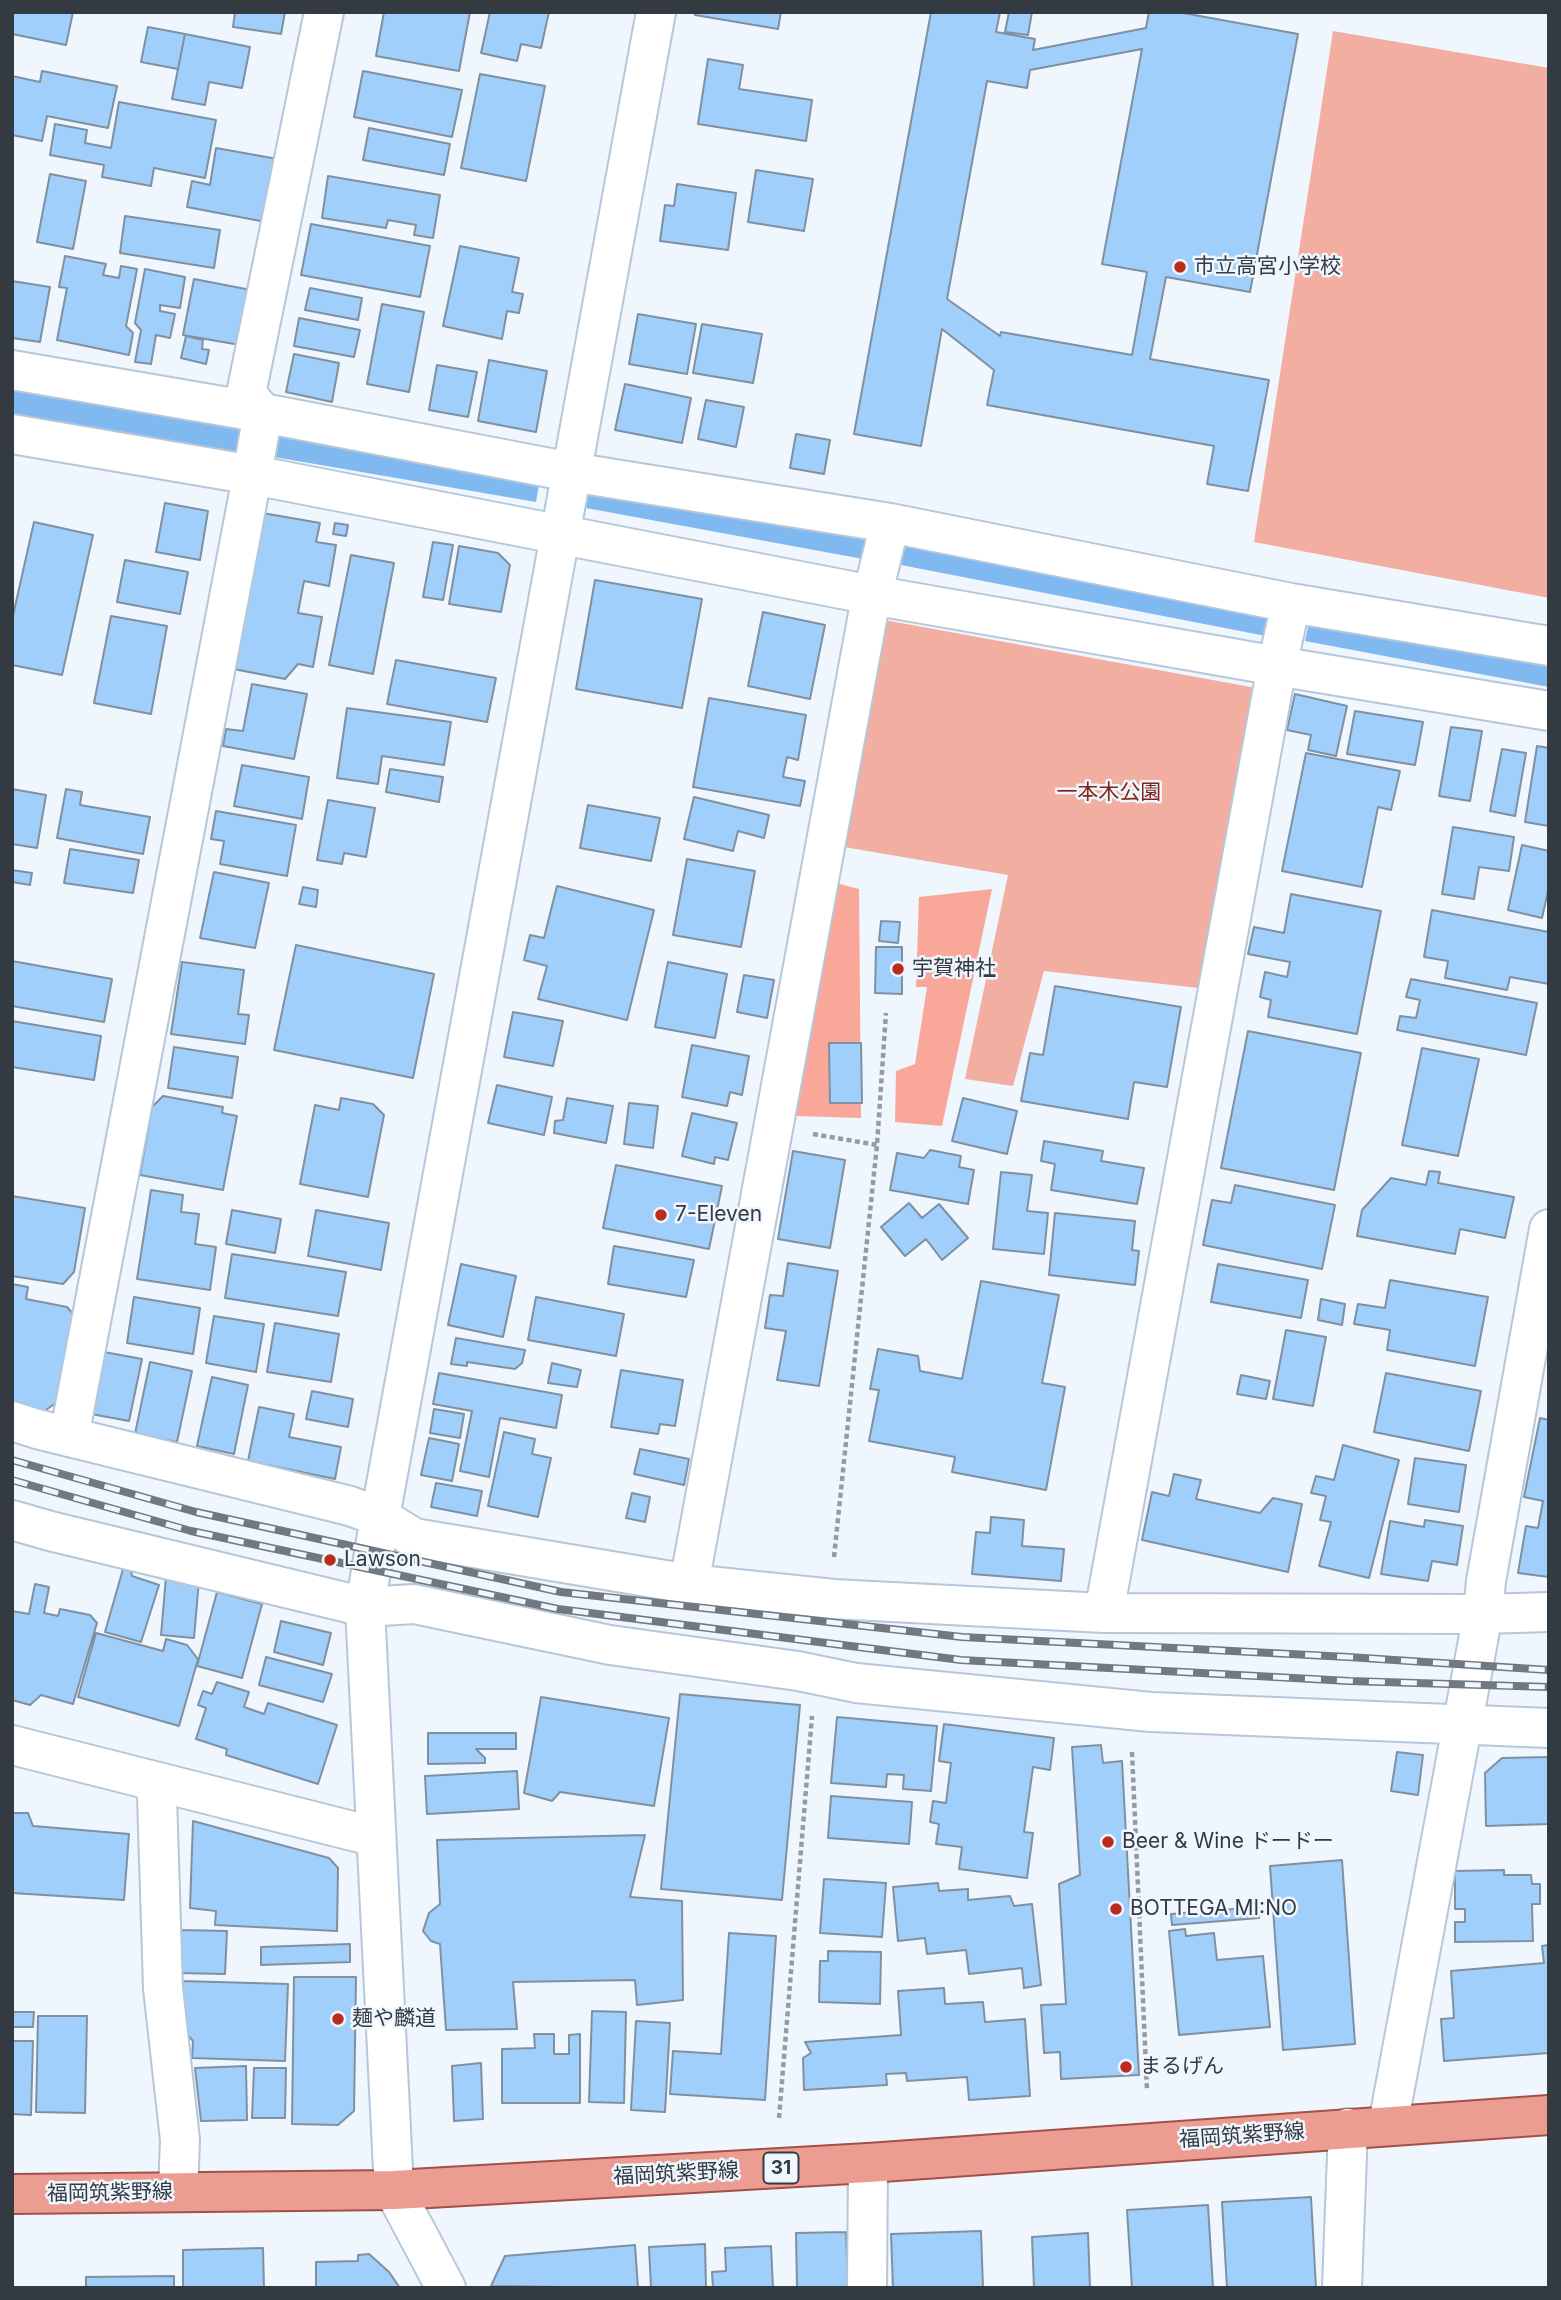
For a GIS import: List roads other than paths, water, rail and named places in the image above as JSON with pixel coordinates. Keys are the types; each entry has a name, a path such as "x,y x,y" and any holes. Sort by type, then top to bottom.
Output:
{"main road":[{"name":"福岡筑紫野線","path":"12,2194 394,2190 867,2163 1549,2115"}],"street":[{"path":"69,1437 253,474 262,413 246,394 324,12"},
{"path":"446,2288 394,2190 365,1606 656,12"},
{"path":"12,370 262,413 571,472 890,523 1291,603 1549,646"},
{"path":"12,434 253,474 872,595 1549,711"},
{"path":"690,1584 872,595 890,523"},
{"path":"1104,1613 1277,666 1291,603"},
{"path":"1388,2125 1463,1726 1549,1229"},
{"path":"12,1421 350,1506 380,1517 414,1538 690,1584 834,1599 1104,1613 1549,1612"},
{"path":"12,1520 365,1606 414,1604 610,1645 798,1671 856,1683 1151,1712 1549,1728"},
{"path":"12,1745 376,1837"},
{"path":"153,1780 157,1797 163,1988 180,2140 178,2192"},
{"path":"1342,2288 1348,2128"},
{"path":"867,2163 867,2288"}],"water":[{"path":"12,382 242,420 236,454 12,416"},
{"path":"279,428 541,473 536,502 274,457"},
{"path":"592,479 868,531 863,559 586,508"},
{"path":"906,538 1276,611 1271,637 901,565"},
{"path":"1311,613 1549,658 1549,687 1305,641"}],"railway":[{"path":"12,1460 196,1512 561,1592 962,1637 1549,1670"},
{"path":"12,1480 191,1531 558,1609 961,1660 1349,1681 1549,1687"}],"place":[{"name":"市立高宮小学校","path":"1180,267"},
{"name":"宇賀神社","path":"898,969"},
{"name":"7-Eleven","path":"661,1215"},
{"name":"Lawson","path":"330,1560"},
{"name":"Beer & Wine ドードー","path":"1108,1842"},
{"name":"BOTTEGA MI:NO","path":"1116,1909"},
{"name":"麺や麟道","path":"338,2019"},
{"name":"まるげん","path":"1126,2067"}],"park label":[{"name":"一本木公園","path":"1109,793"}]}
